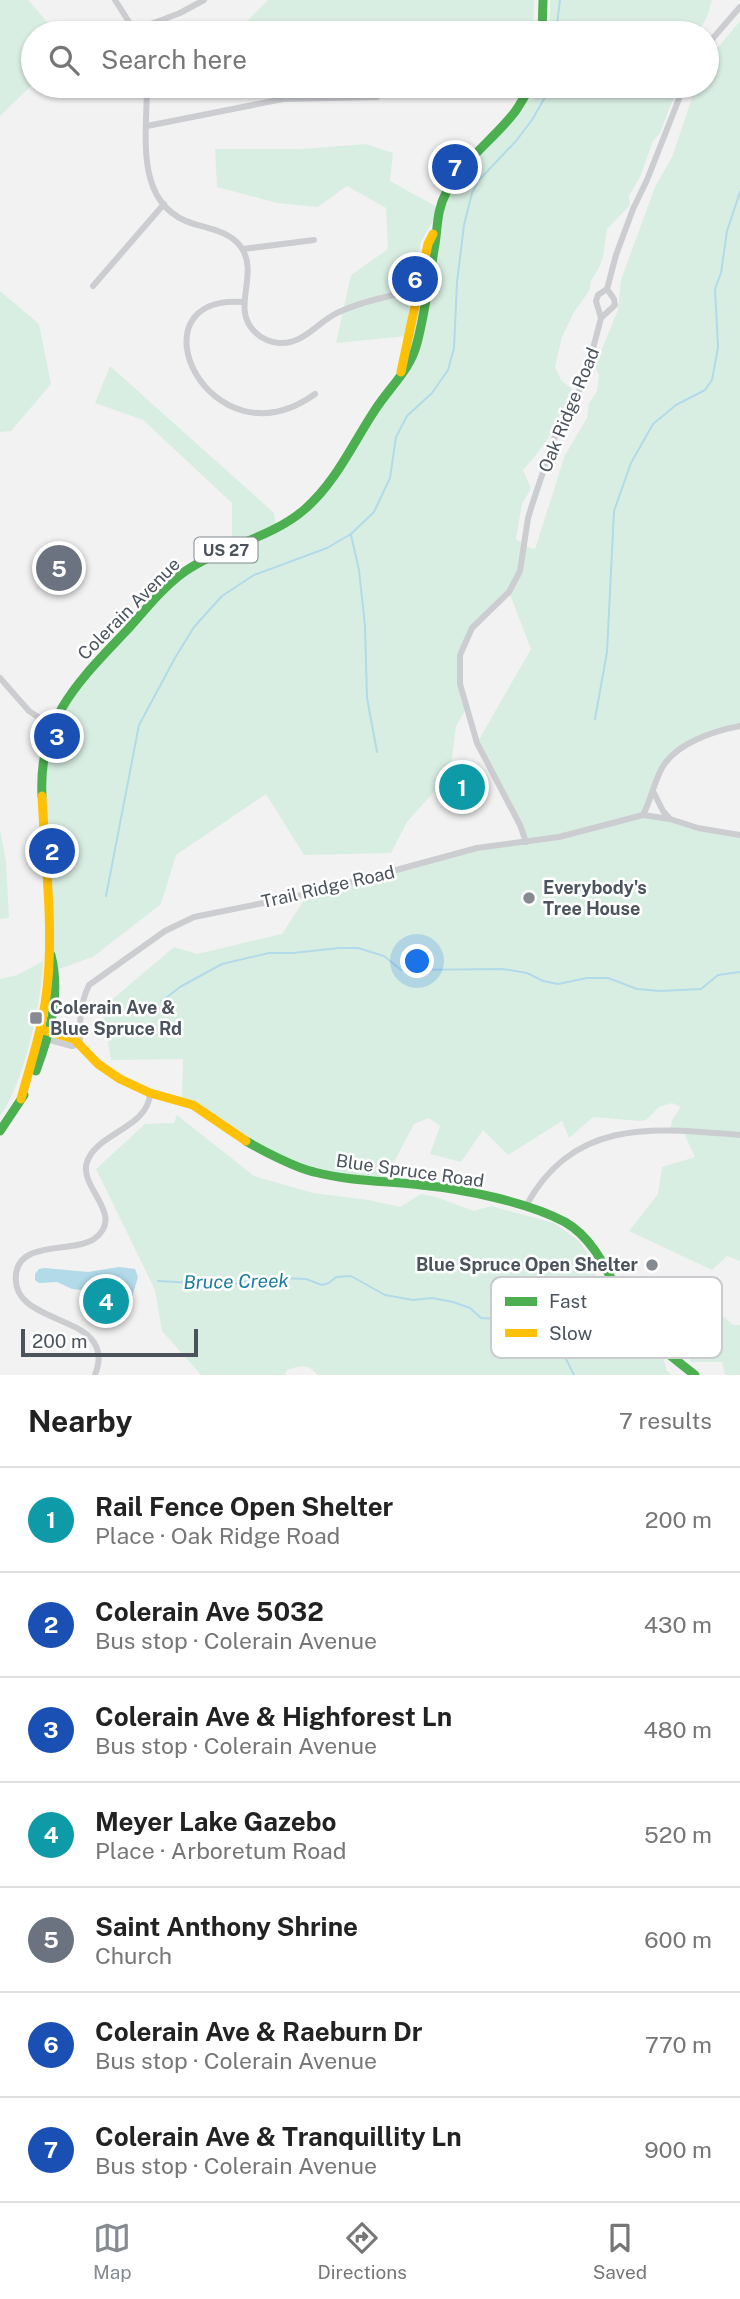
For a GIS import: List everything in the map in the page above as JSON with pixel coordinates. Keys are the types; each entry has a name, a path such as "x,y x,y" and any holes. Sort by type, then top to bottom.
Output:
{"main road":[{"path":"542,21 543,0"},
{"name":"Colerain Avenue","path":"0,1130 21,1099 56,992 57,971 50,951 40,790 43,760 52,727 71,692 87,673 184,572 276,529 316,499 376,408 410,363 417,346 428,244 439,208 452,181 514,113 523,98"},
{"name":"Blue Spruce Road","path":"43,1034 74,1039 109,1072 150,1093 193,1105 249,1143 312,1172 425,1185 526,1206 568,1224 586,1238 611,1277"},
{"name":"Blue Spruce Road","path":"673,1358 695,1375"}],"street":[{"path":"115,0 128,21"},
{"path":"161,21 204,0"},
{"path":"719,31 740,7"},
{"path":"147,98 148,175 155,193 164,204 185,220 223,233 243,249 248,277 243,302 244,317 253,331 267,340 283,343 299,339 337,312 404,292 423,290"},
{"path":"147,125 283,99 330,98"},
{"name":"Oak Ridge Road","path":"526,842 520,825 477,743 460,684 460,655 472,628 509,592 520,571 532,505 554,439 585,379 601,317 596,301 598,295 607,289 633,209 679,98"},
{"path":"93,286 164,204"},
{"path":"243,249 314,240"},
{"name":"Oak Ridge Road","path":"601,317 615,305 607,289"},
{"path":"243,302 217,302 199,313 193,321 189,329 187,348 189,361 199,381 215,397 228,404 261,412 288,409 315,394"},
{"path":"0,678 29,711 52,727"},
{"path":"643,815 654,793 662,767 675,753 697,740 740,726"},
{"path":"654,793 670,819"},
{"name":"Trail Ridge Road","path":"80,1044 83,999 89,985 179,923 210,912 297,896 368,879 459,852 581,832 643,815 740,835"},
{"path":"65,1036 79,1028"},
{"path":"43,1034 72,1046 80,1044"},
{"path":"95,1375 99,1353 92,1339 84,1331 33,1307 18,1287 16,1271 22,1261 32,1253 86,1243 100,1233 105,1213 88,1181 88,1160 96,1150 144,1111 150,1093"},
{"path":"526,1206 541,1184 564,1161 587,1146 612,1135 656,1129 740,1135"}],"green space":[{"path":"0,0 28,0 46,21 21,21 21,96 0,116"},
{"path":"268,0 534,0 533,21 247,21"},
{"path":"550,0 712,0 704,21 550,21"},
{"path":"740,21 740,726 697,740 669,759 643,814 740,837 740,1261 727,1256 712,1270 629,1231 658,1194 662,1167 695,1157 683,1131 670,1130 672,1120 681,1107 672,1103 659,1107 646,1120 593,1117 569,1138 562,1121 508,1155 483,1130 461,1162 430,1154 440,1126 429,1118 414,1124 384,1181 296,1166 182,1101 183,1059 111,1060 102,1008 174,947 197,954 282,934 308,894 436,859 526,842 477,743 531,649 509,592 477,622 460,655 466,709 456,726 450,774 407,822 391,853 304,855 266,794 176,855 161,904 93,957 56,970 50,951 43,760 71,692 184,572 232,547 232,503 143,420 95,403 110,366 274,513 276,528 304,510 400,377 438,212 421,242 409,287 408,336 336,343 351,275 388,249 386,208 347,186 318,207 277,203 217,187 215,149 301,149 366,144 393,153 390,181 439,208 445,194 522,102 534,98 673,98 660,133 653,141 640,177 629,196 630,205 607,229 599,268 562,337 555,367 561,380 572,389 552,432 523,470 531,488 522,504 516,539 535,549 565,455 587,418 589,403 597,391 599,375 595,366 618,310 621,280 655,187 672,157 692,98 719,98 719,46"},
{"path":"0,291 39,324 51,384 11,431 0,432"},
{"path":"0,829 6,862 9,918 0,919"},
{"path":"43,961 39,998 24,1063 9,1102 0,1116 0,979 17,975"},
{"path":"177,1115 254,1176 313,1193 400,1207 421,1194 474,1211 491,1206 554,1223 579,1241 597,1267 596,1277 491,1277 491,1358 663,1358 667,1371 672,1375 317,1375 304,1366 287,1370 285,1375 201,1375 162,1331 155,1290 96,1169 145,1124 174,1123"},
{"path":"722,1316 733,1325 740,1325 740,1375 725,1375 722,1362 690,1362 690,1358 722,1358"}],"water":[{"path":"119,1267 135,1269 138,1277 132,1297 72,1289 57,1282 39,1283 35,1280 39,1269 45,1268 88,1272"}],"waterway":[{"path":"557,21 560,0"},
{"path":"106,896 139,725 175,658 194,627 222,596 254,575 327,548 351,534 374,512 390,478 396,437 407,416 432,393 448,370 454,348 457,282 464,225 472,193 479,180 516,141 545,98"},
{"path":"595,719 607,652 614,511 631,463 653,424 676,405 705,390 712,380 718,347 715,289 721,273 727,231 740,192"},
{"path":"351,535 359,570 365,626 367,698 377,752"},
{"path":"161,1002 180,987 222,964 269,953 339,948 358,948 384,956 401,970 503,969 527,973 543,981 558,984 587,978 608,978 637,989 660,991 701,989 718,975 740,972"},
{"name":"Bruce Creek","path":"158,1281 231,1285 255,1279 280,1278 306,1279 322,1285 336,1277 351,1276 385,1295 413,1300 432,1298 453,1302 470,1308 481,1318 491,1319"},
{"name":"Bruce Creek","path":"566,1358 574,1375"}],"traffic: fast":[{"path":"542,21 543,0"},
{"path":"42,796 47,744 65,703 93,666 154,599 176,578 198,563 292,519 316,498 335,475 375,410 405,370 414,352 425,309 439,214 446,193 460,171 514,113 523,98"},
{"path":"36,1071 46,1042 54,999 51,955"},
{"path":"0,1131 24,1095"},
{"path":"246,1141 289,1163 314,1172 475,1193 533,1208 565,1222 577,1231 596,1252 610,1277"},
{"path":"674,1358 695,1375"}],"traffic: slow":[{"path":"401,372 428,244 433,234"},
{"path":"21,1099 43,1017 49,965 42,796"},
{"path":"43,1030 74,1039 98,1064 120,1079 150,1093 193,1105 246,1141"}],"place":[{"name":"Colerain Ave & Tranquillity Ln","path":"455,167"},
{"name":"Colerain Ave & Raeburn Dr","path":"415,279"},
{"name":"Saint Anthony Shrine","path":"59,568"},
{"name":"Colerain Ave & Highforest Ln","path":"57,736"},
{"name":"Rail Fence Open Shelter","path":"462,787"},
{"name":"Colerain Ave 5032","path":"52,851"},
{"name":"Everybody's Tree House","path":"529,898"},
{"name":"Colerain Ave & Blue Spruce Rd","path":"36,1018"},
{"name":"Blue Spruce Open Shelter","path":"652,1265"},
{"name":"Meyer Lake Gazebo","path":"106,1301"}]}
